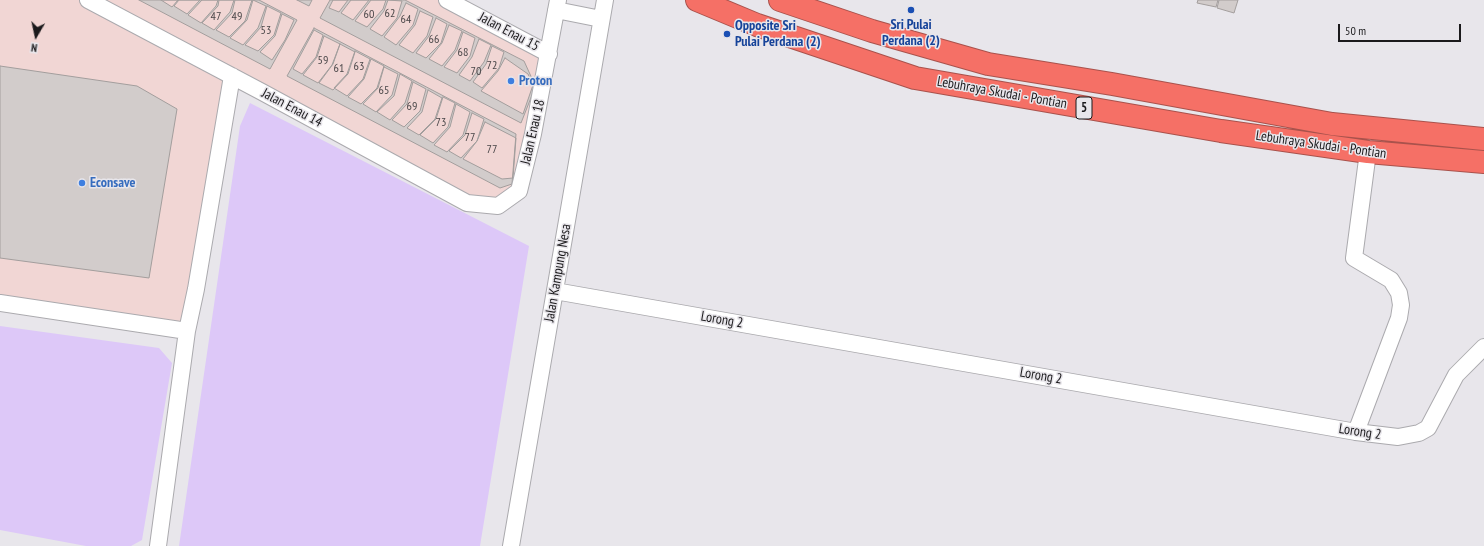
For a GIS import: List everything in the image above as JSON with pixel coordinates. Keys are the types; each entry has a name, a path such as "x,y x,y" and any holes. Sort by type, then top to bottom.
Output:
{"highway":[{"name":"Lebuhraya Skudai - Pontian","path":"697,0 757,25 915,78 1198,127 1368,152 1484,162"},
{"name":"Lebuhraya Skudai - Pontian","path":"780,0 872,31 988,64 1112,84 1332,124 1484,139"}],"street":[{"name":"Jalan Enau 14","path":"88,0 467,203 498,206"},
{"name":"Jalan Enau 15","path":"447,0 549,54"},
{"name":"Jalan Kampung Nesa","path":"511,546 605,0"},
{"path":"557,5 601,19"},
{"name":"Jalan Enau 18","path":"498,206 519,191 533,134 557,5"},
{"path":"158,546 186,331 196,289 232,76"},
{"path":"1356,432 1399,318 1401,305 1399,293 1391,280 1354,258 1368,152"},
{"name":"Lorong 2","path":"555,291 1356,432 1398,437 1419,432 1428,428 1456,375 1484,347"},
{"path":"0,303 186,331"}],"shaded area":[{"path":"0,0 463,0 556,49 525,196 498,213 237,86 192,340 0,309"},
{"path":"250,103 529,246 480,546 179,546 240,126"},
{"path":"0,326 159,348 172,363 142,540 131,546 86,546 0,530"}],"building":[{"path":"139,0 259,0 297,20 270,69"},
{"path":"161,0 178,0 172,7"},
{"path":"179,0 200,0 187,14 174,6"},
{"path":"202,0 218,0 216,6 201,23 188,15"},
{"path":"219,0 234,0 230,12 214,30 202,23 218,6"},
{"path":"235,0 252,0 245,21 229,37 216,30 232,13"},
{"path":"253,0 266,6 258,28 243,45 230,38 247,20"},
{"path":"297,0 312,0 309,6"},
{"path":"330,0 405,0 524,61 536,85 521,123 320,18"},
{"path":"333,0 348,0 339,12 329,8"},
{"path":"351,0 369,0 353,20 341,13"},
{"path":"371,0 386,0 383,9 367,27 355,21"},
{"path":"388,0 402,1 397,18 382,36 370,29 384,11"},
{"path":"1198,0 1218,0 1216,7 1197,3"},
{"path":"1219,0 1238,0 1234,13 1217,8"},
{"path":"406,3 418,9 413,25 396,45 384,37 400,16"},
{"path":"267,6 281,13 274,35 258,51 245,45 261,27"},
{"path":"420,11 433,17 427,36 413,53 399,45 415,25"},
{"path":"282,14 294,20 285,40 272,60 260,52 275,36"},
{"path":"436,18 447,24 441,43 426,58 416,53 429,36"},
{"path":"449,25 462,31 455,50 442,66 429,59 442,43"},
{"path":"314,28 516,134 512,184 500,188 287,76"},
{"path":"314,30 323,35 316,57 302,74 293,69"},
{"path":"463,32 475,38 470,56 457,73 444,67 457,50"},
{"path":"324,36 340,44 332,65 318,83 303,75 317,57"},
{"path":"479,39 491,45 484,62 470,81 459,75 472,57"},
{"path":"340,44 355,52 348,74 333,90 319,83 333,64"},
{"path":"492,46 504,52 499,68 482,88 473,82 486,64"},
{"path":"355,51 370,59 363,79 347,96 334,88 347,74"},
{"path":"505,58 528,74 533,85 523,114 481,91 498,71"},
{"path":"371,59 384,66 377,88 361,104 348,97 364,79"},
{"name":"Econsave","path":"0,66 137,86 177,109 149,278 0,258"},
{"path":"384,67 398,74 392,95 376,112 363,104 378,88"},
{"path":"400,74 412,81 405,103 390,120 377,112 394,96"},
{"path":"413,82 426,89 420,111 404,127 392,120 407,104"},
{"path":"428,90 442,98 435,119 419,135 407,128 422,112"},
{"path":"443,97 455,103 448,127 433,143 420,135 436,119"},
{"path":"456,104 470,112 463,135 447,152 434,145 450,127"},
{"path":"472,113 484,119 477,141 461,158 449,151 465,135"},
{"path":"485,122 516,138 513,178 502,179 463,159 477,141"}],"place":[{"name":"Sri Pulai Perdana (2)","path":"911,10"},
{"name":"Opposite Sri Pulai Perdana (2)","path":"727,34"},
{"name":"Proton","path":"511,81"},
{"name":"Econsave","path":"82,183"}]}
